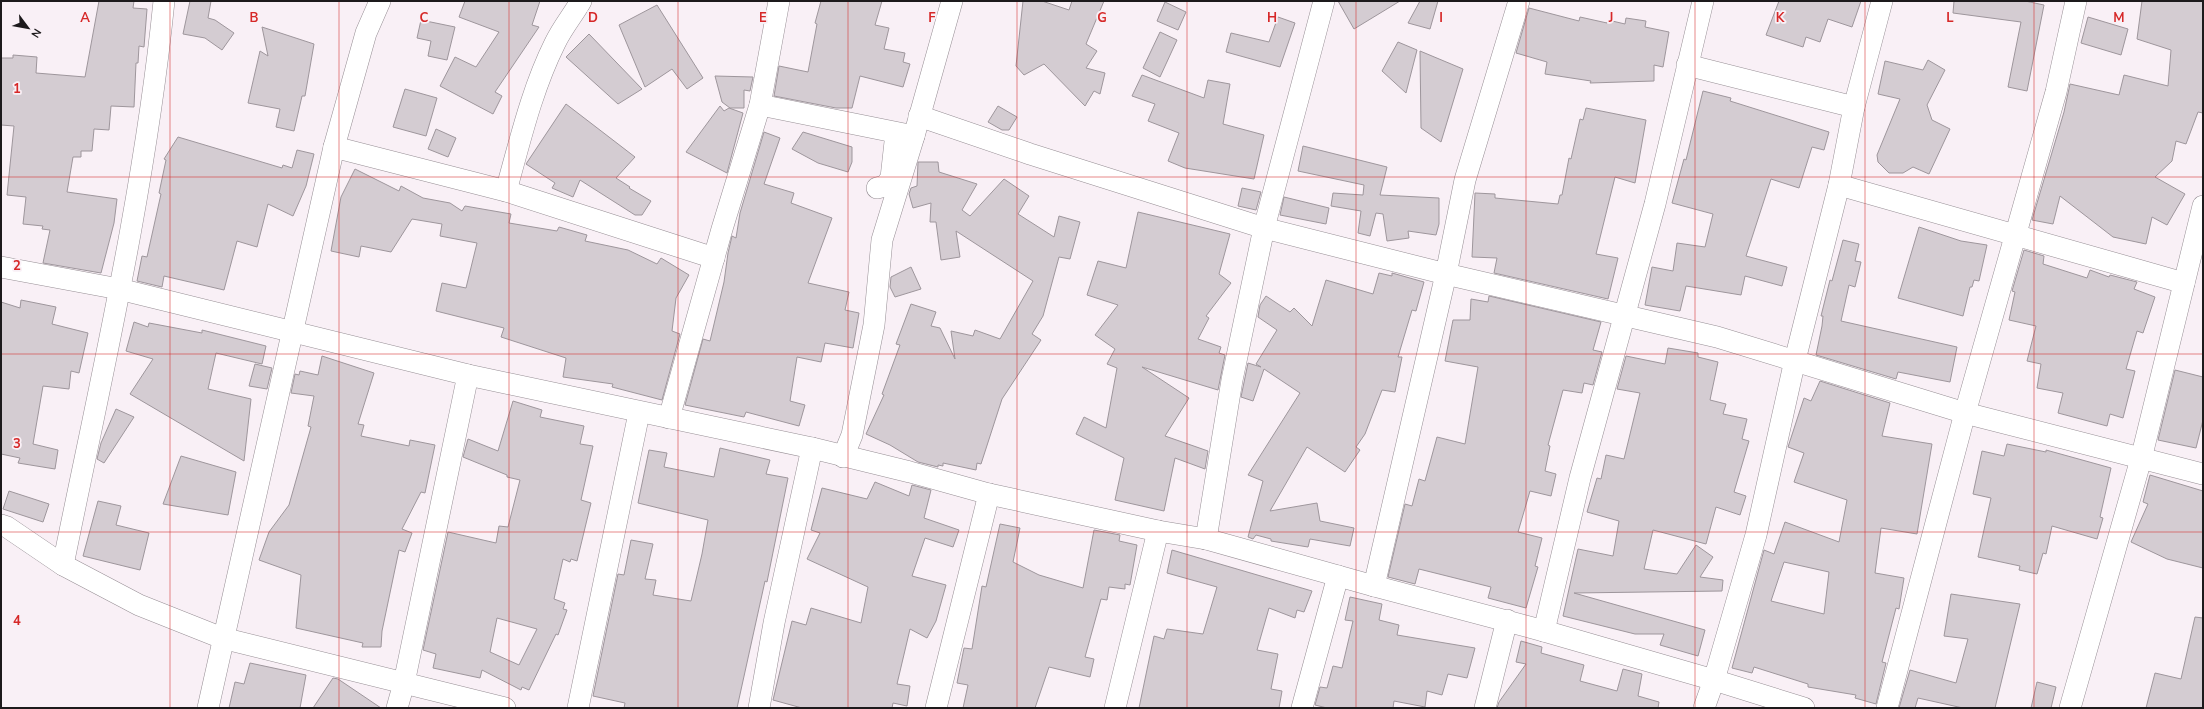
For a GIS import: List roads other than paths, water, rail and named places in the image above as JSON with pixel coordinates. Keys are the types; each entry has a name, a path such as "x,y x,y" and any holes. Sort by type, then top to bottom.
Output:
{"street":[{"path":"62,565 119,289 157,74 164,1"},
{"path":"208,708 222,638 334,147 366,32 380,1"},
{"path":"506,191 526,118 539,83 556,42 581,1"},
{"path":"669,418 714,258 760,105 779,1"},
{"path":"877,188 885,186 891,178 905,134 919,116 952,1"},
{"path":"1206,539 1232,380 1264,228 1324,1"},
{"path":"1374,586 1446,274 1466,180 1519,1"},
{"path":"1704,708 1714,680 1756,535 1796,360 1840,185 1854,107 1882,1"},
{"path":"1887,708 1965,413 2056,92 2076,1"},
{"path":"1544,631 1580,478 1626,315 1655,204 1687,65 1699,2"},
{"path":"1687,65 1854,107"},
{"path":"760,105 905,134"},
{"path":"919,116 1030,154 1264,228 1446,274 1626,315 1796,360 1965,413 2203,474"},
{"path":"843,457 852,435 874,325 882,240 905,134"},
{"path":"334,147 506,191 714,258"},
{"path":"1840,185 2016,233 2184,283"},
{"path":"2070,708 2141,459 2203,206"},
{"path":"1,267 119,289 468,376 812,448 843,457 910,472 989,494 1158,531 1206,539 1374,586 1507,620 1714,680 1804,708"},
{"path":"397,708 404,683 468,376"},
{"path":"578,708 639,413"},
{"path":"759,708 774,623 812,448"},
{"path":"936,708 989,494"},
{"path":"1,525 7,527 62,565 139,605 222,638 505,708"},
{"path":"1115,708 1158,531"},
{"path":"1302,708 1338,576"},
{"path":"1486,708 1507,620"}]}
